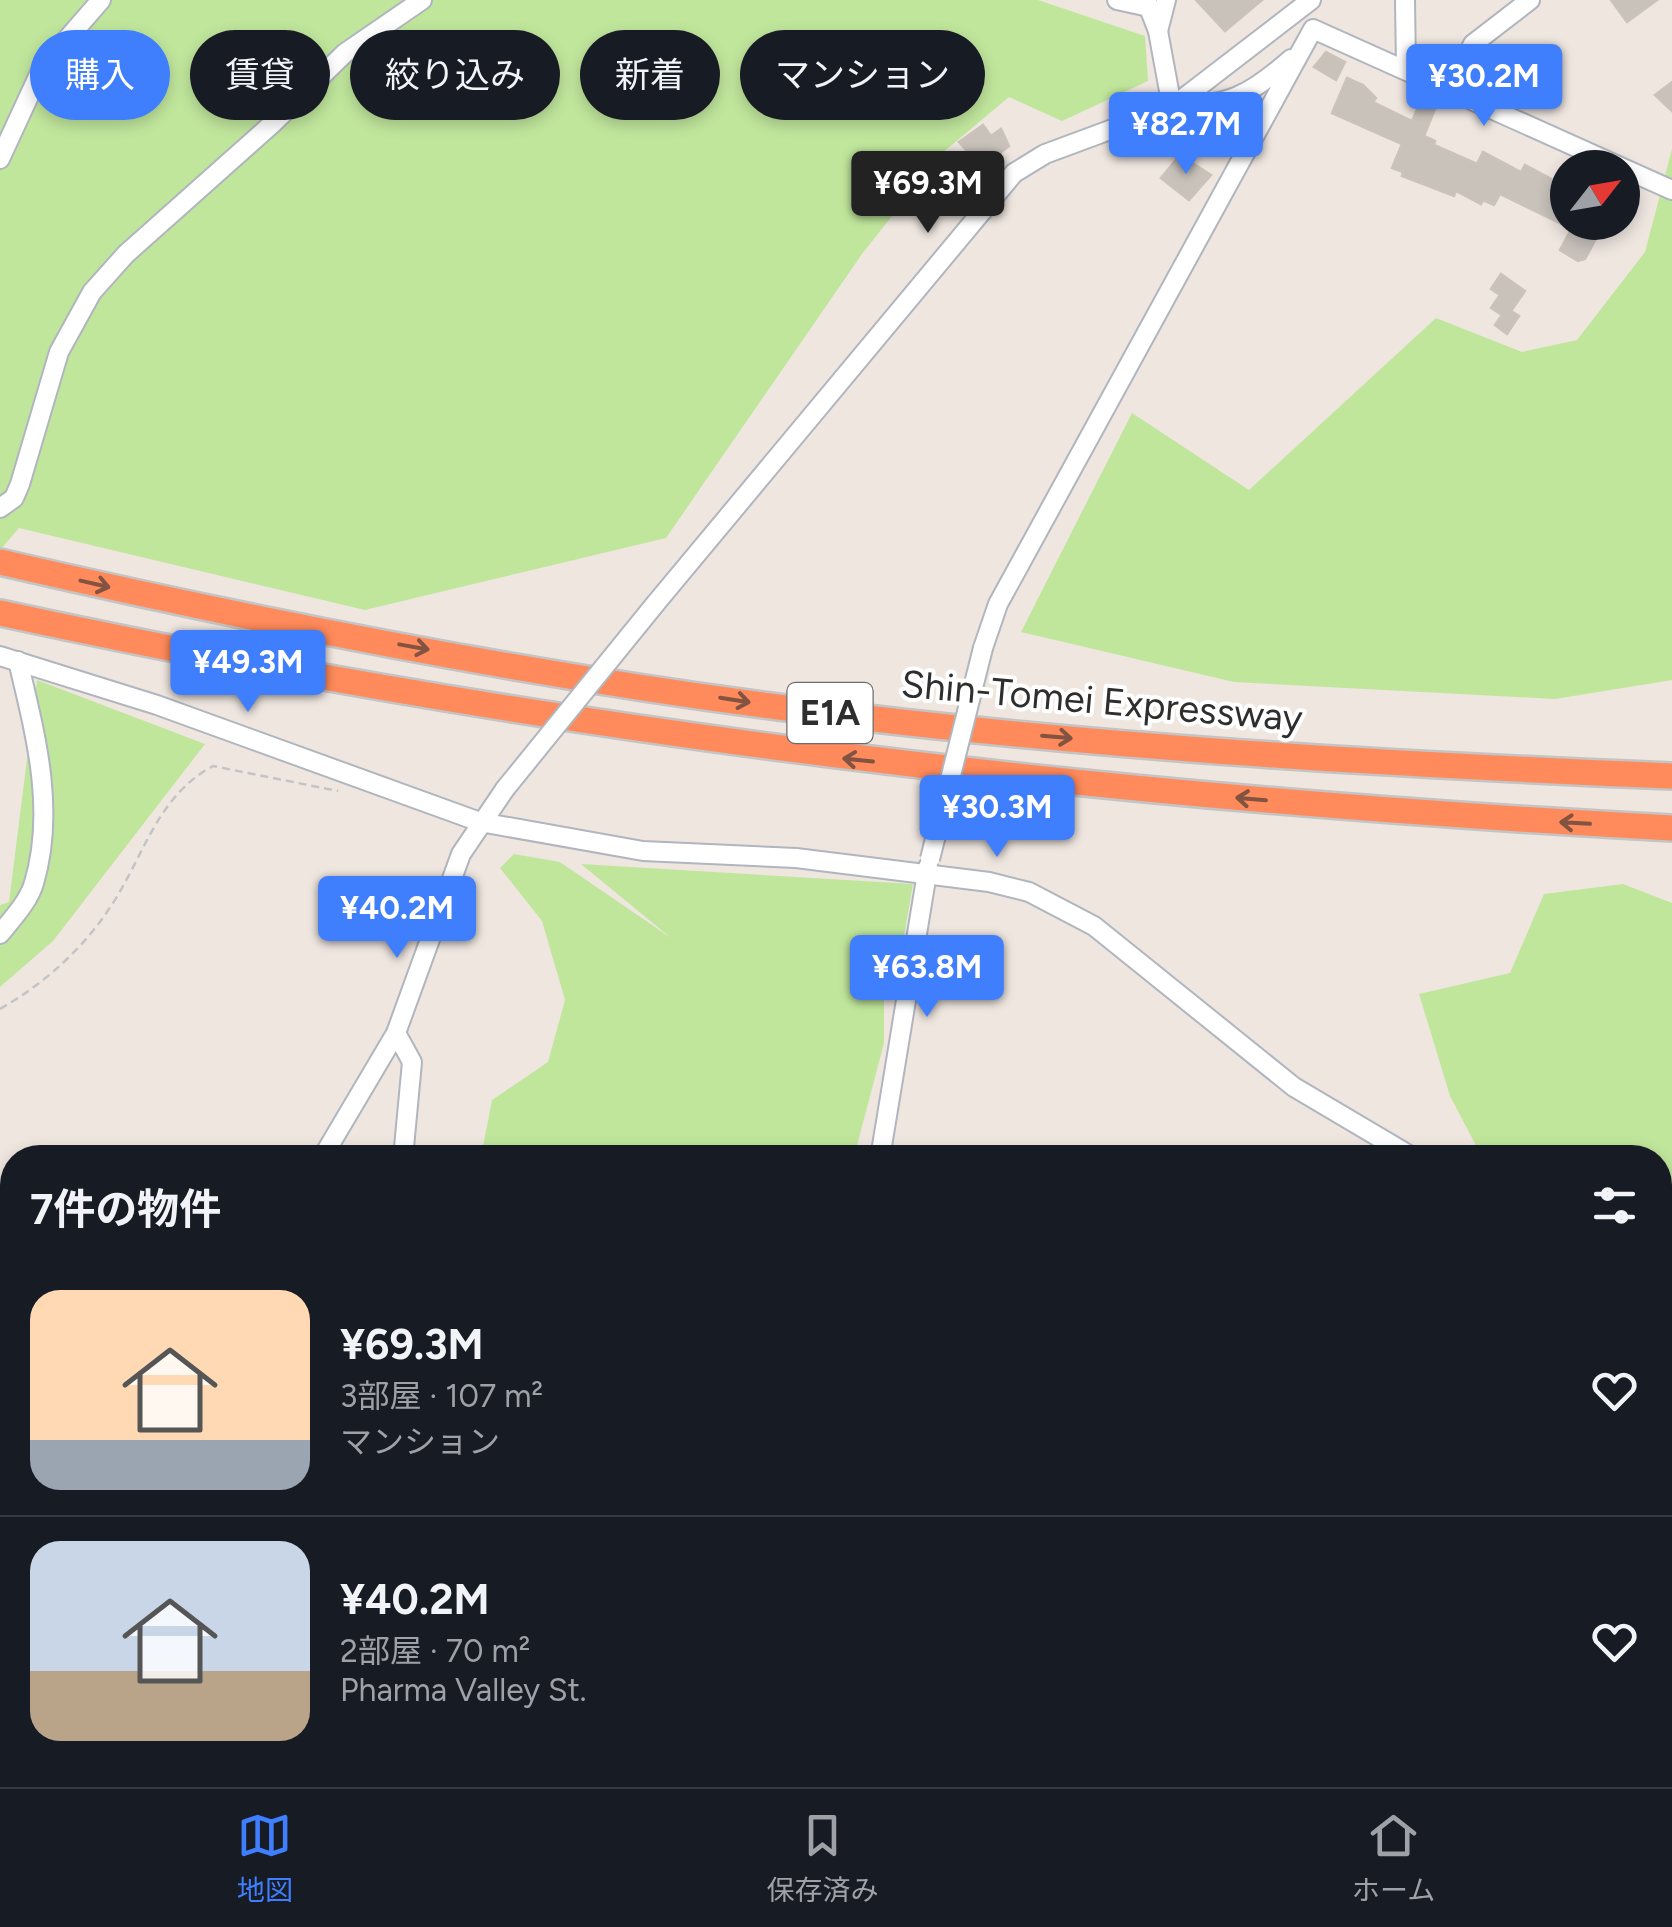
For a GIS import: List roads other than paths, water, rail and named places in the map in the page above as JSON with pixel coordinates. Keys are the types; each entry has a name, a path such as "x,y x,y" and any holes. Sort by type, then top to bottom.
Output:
{"highway":[{"name":"Shin-Tomei Expressway","path":"0,562 268,621 798,710 1005,732 1414,765 1672,776"},
{"name":"E1A","path":"0,613 258,667 799,754 1416,814 1672,828"}],"street":[{"path":"0,160 42,68 101,0"},
{"path":"0,508 14,498 20,484 58,352 92,292 126,254 344,53 422,0"},
{"path":"1117,0 1154,2 1172,107"},
{"path":"330,1145 396,1033 461,854 480,822 656,603 1014,173 1045,154 1172,107 1311,0"},
{"path":"1405,0 1406,69"},
{"path":"1451,88 1473,44 1530,0"},
{"path":"1289,17 1672,190"},
{"path":"1172,107 1213,106 1252,92 1293,57 1313,29"},
{"path":"882,1145 928,867 982,648 998,604 1313,29"},
{"path":"9,659 386,786 480,822 643,852 928,867 1057,903 1094,926 1294,1087 1392,1145"},
{"path":"0,934 34,885 41,836 42,760 9,659"},
{"path":"396,1033 412,1062 404,1145"}]}
